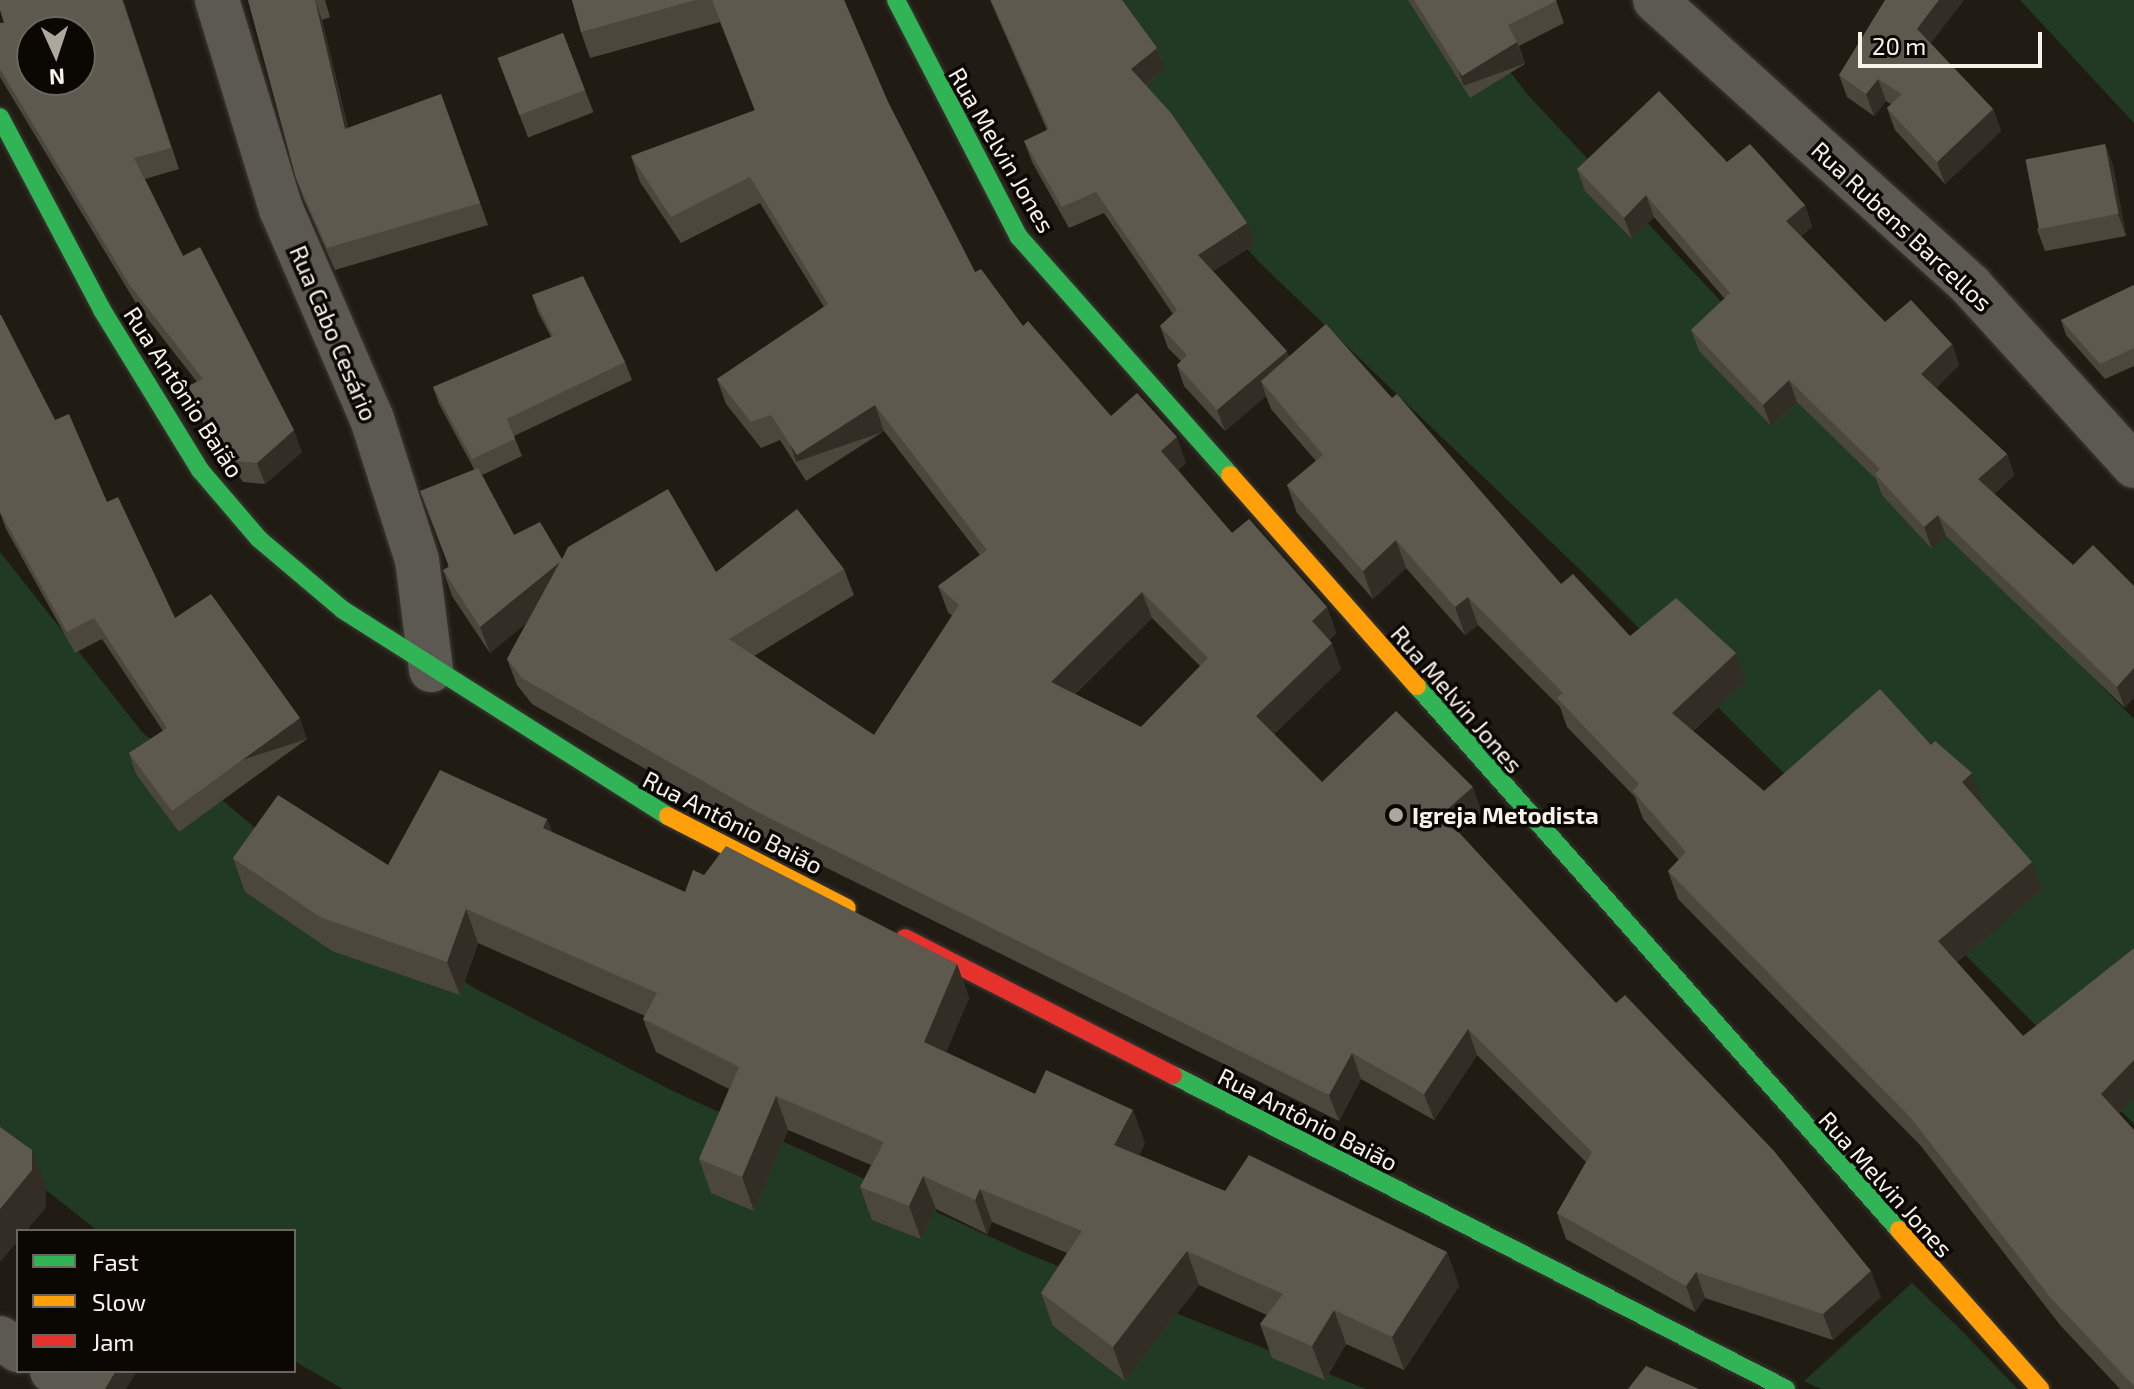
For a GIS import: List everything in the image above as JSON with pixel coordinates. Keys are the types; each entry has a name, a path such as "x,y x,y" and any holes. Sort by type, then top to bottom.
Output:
{"street":[{"name":"Rua Cabo Cesário","path":"217,0 281,209 372,419 417,560 431,670"},
{"name":"Rua Melvin Jones","path":"896,0 1019,237 2040,1389"},
{"name":"Rua Rubens Barcellos","path":"1655,0 1971,286 2134,466"},
{"name":"Rua Antônio Baião","path":"0,117 102,310 200,470 259,539 431,670 613,787 1786,1389"},
{"path":"55,1373 80,1389"}],"green space":[{"path":"1084,0 1455,0 1527,94 1728,309 2134,719 2134,1124 1596,585 1260,263 1193,190"},
{"path":"2020,0 2134,0 2134,123 2094,80"},
{"path":"0,552 142,732 354,912 476,989 671,1090 1028,1254 1366,1389 343,1389 296,1362 296,1229 95,1229 0,1154"},
{"path":"1912,1283 2018,1389 1821,1389 1804,1381"}],"building":[{"path":"0,0 122,0 171,148 134,158 183,256 200,247 294,430 257,463 236,461 186,387 203,379 129,284 16,96 96,96 96,16 16,16 16,96 0,69 0,23 4,23"},
{"path":"248,0 315,0 345,129 441,94 480,203 327,248 296,178"},
{"path":"572,0 696,0 581,32"},
{"path":"712,0 844,0 888,102 975,272 981,269 1023,326 1028,321 1111,416 1137,393 1177,437 1161,451 1232,533 1249,519 1327,607 1312,621 1332,643 1256,716 1322,782 1396,711 1473,787 1442,814 1616,1003 1625,995 1774,1151 1871,1271 1823,1314 1696,1272 1686,1286 1557,1213 1592,1152 1468,1029 1424,1094 1352,1053 1329,1095 757,812 522,678 507,659 560,562 480,627 443,570 449,567 420,491 478,468 514,535 540,522 562,559 568,547 668,489 716,572 797,509 844,569 729,639 874,735 959,605 938,586 987,550 875,405 797,455 771,415 751,422 717,379 828,304 750,177 671,217 631,156 755,110","holes":["1142,592 1208,658 1141,727 1051,682"]},
{"path":"991,0 1122,0 1157,48 1131,69 1171,113 1247,223 1198,255 1287,351 1217,410 1177,365 1187,355 1160,326 1177,310 1096,192 1062,207 1024,141 1049,129"},
{"path":"1414,0 1556,1 1508,25 1517,42 1462,76"},
{"path":"1885,0 1939,0 1917,29 1993,109 1937,162 1887,108 1902,94 1878,79 1866,94 1839,75"},
{"path":"563,33 585,90 520,115 498,58"},
{"path":"1659,91 1727,162 1750,144 1805,205 1786,221 1885,322 1911,300 1952,344 1921,374 2007,454 1978,479 2073,565 2093,545 2134,586 2134,668 2117,687 1938,515 1924,527 1875,474 1880,469 1789,380 1763,405 1691,330 1730,293 1646,195 1624,218 1577,169"},
{"path":"2105,144 2119,214 2039,229 2025,159"},
{"path":"583,276 625,362 507,419 515,439 472,459 433,387 553,336 532,295"},
{"path":"2134,285 2134,348 2100,364 2061,320"},
{"path":"0,315 55,420 69,414 107,502 118,497 175,618 211,594 300,718 172,811 129,753 167,728 94,618 67,632 0,512"},
{"path":"1326,324 1392,398 1397,394 1561,584 1573,574 1630,636 1676,598 1736,653 1672,713 1764,791 1880,689 1931,745 1935,741 1972,773 1962,782 2032,862 1938,941 2023,1036 2134,949 2134,1060 2101,1094 2134,1130 2134,1386 2050,1297 1911,1118 1668,871 1686,852 1633,791 1639,784 1557,698 1563,693 1468,597 1455,607 1396,540 1363,571 1287,485 1323,455 1261,381"},
{"path":"440,770 547,819 543,828 685,892 693,870 704,875 726,846 957,964 924,1042 1035,1094 1046,1070 1133,1110 1114,1145 1225,1191 1249,1155 1447,1252 1392,1337 1334,1310 1312,1346 1260,1324 1283,1294 1187,1251 1113,1347 1041,1293 1082,1231 980,1189 975,1200 923,1176 909,1206 860,1187 884,1142 776,1096 742,1177 699,1159 739,1067 643,1019 657,993 466,909 447,962 320,917 233,858 278,795 388,865"},
{"path":"0,1127 32,1150 32,1170 0,1209"},
{"path":"1646,1366 1699,1389 1628,1389"},
{"path":"94,1373 115,1373 105,1389 83,1389 93,1380"}],"traffic: fast":[{"path":"896,0 1019,237 1230,475"},
{"path":"0,117 102,310 200,470 259,539 343,610 668,816"},
{"path":"1417,686 1899,1230"},
{"path":"1173,1075 1786,1389"}],"traffic: slow":[{"path":"1230,475 1417,686"},
{"path":"668,816 847,908"},
{"path":"1899,1230 2040,1389"}],"traffic: jam":[{"path":"905,938 1173,1075"}],"place":[{"name":"Igreja Metodista","path":"1396,815"}]}
